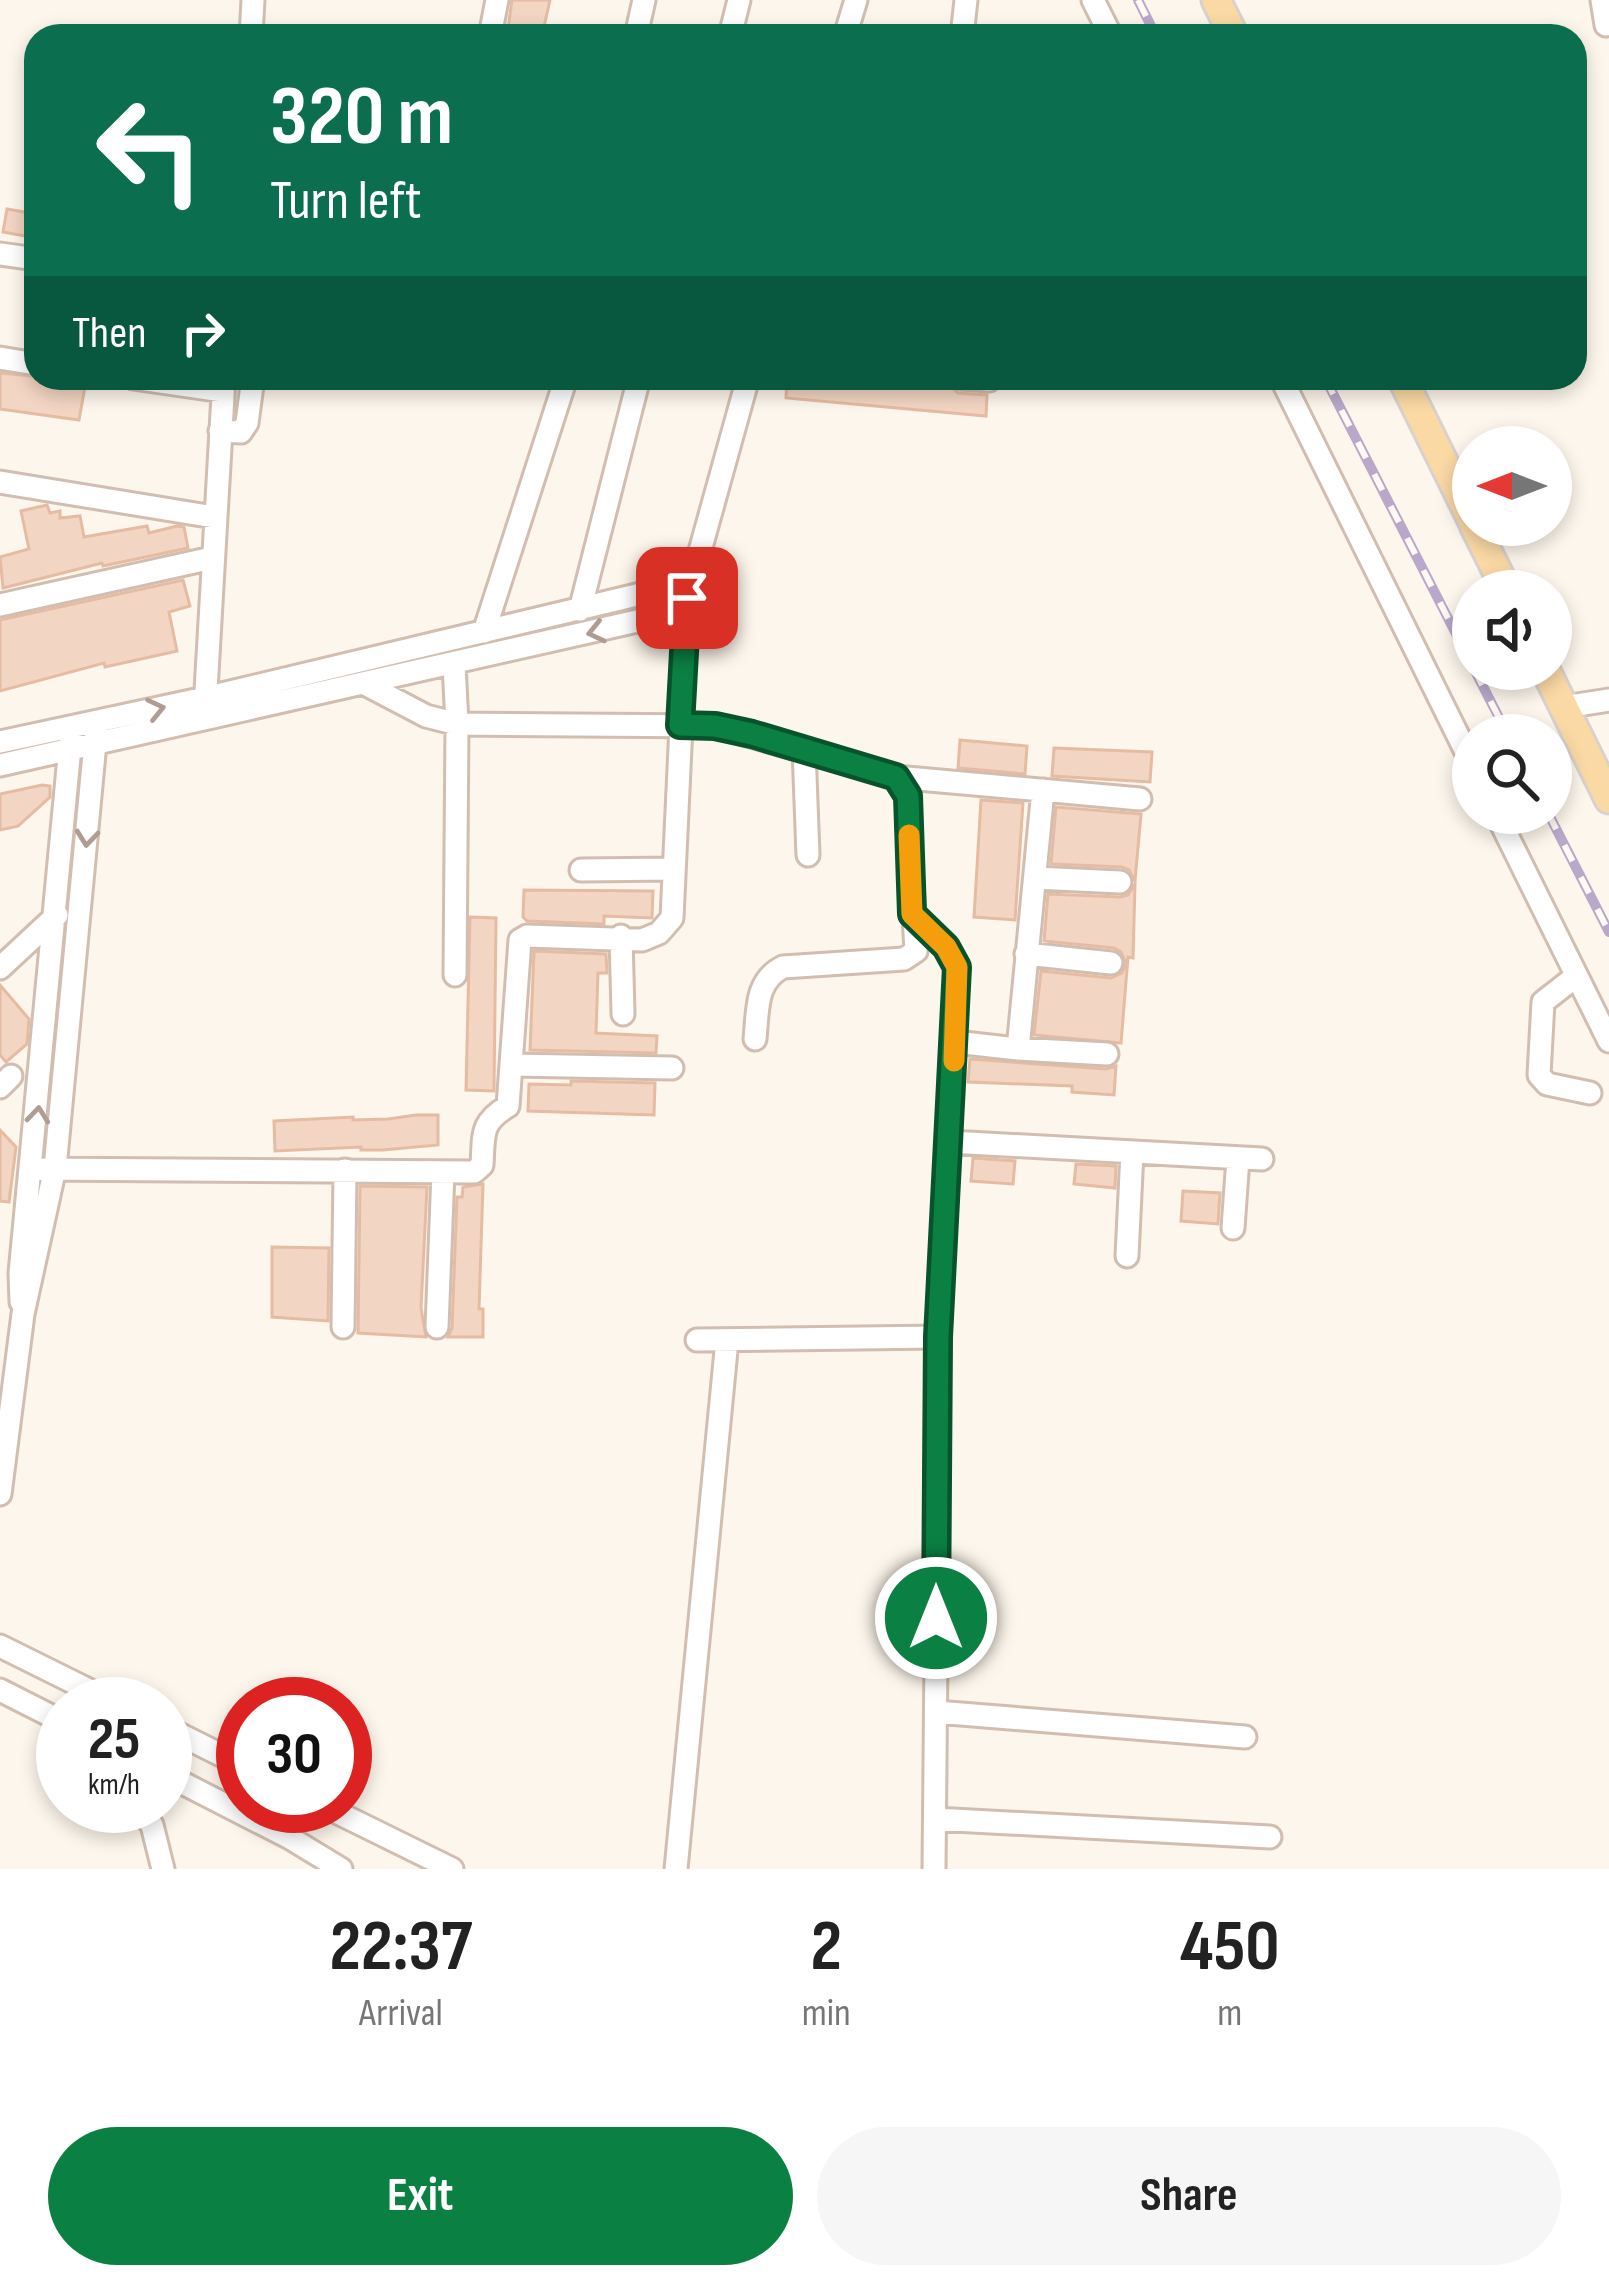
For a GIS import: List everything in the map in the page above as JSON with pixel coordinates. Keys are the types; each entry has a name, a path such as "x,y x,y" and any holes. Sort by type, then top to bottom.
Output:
{"main road":[{"path":"1408,390 1452,479"},
{"path":"1556,690 1609,799"}],"street":[{"path":"1602,0 1608,29"},
{"path":"205,709 223,390"},
{"path":"220,431 242,433 248,423 252,390"},
{"path":"484,632 562,390"},
{"path":"580,610 636,390"},
{"path":"44,1169 474,1172 482,1165 489,1117 508,1106 520,940 527,936 621,936 642,940 659,933 672,919 689,590 745,390"},
{"path":"1287,390 1452,724"},
{"path":"0,482 214,517"},
{"path":"0,605 212,558"},
{"path":"205,709 484,632 689,590"},
{"path":"0,742 71,737 205,709 365,684 656,619 676,612 689,590"},
{"path":"454,664 458,724 455,975"},
{"path":"365,684 426,716 458,724 715,726 896,777 1140,799"},
{"path":"1564,707 1609,700"},
{"path":"0,1494 23,1314 20,1273 44,1169 82,896 97,732"},
{"path":"0,765 71,737"},
{"path":"44,1169 55,917 71,737"},
{"path":"804,748 808,855"},
{"path":"755,1039 760,991 768,975 783,967 904,959 916,951 908,796 896,777"},
{"path":"1018,1049 1043,790"},
{"path":"1506,834 1609,1041"},
{"path":"580,870 674,869"},
{"path":"1035,878 1120,882"},
{"path":"0,968 82,896"},
{"path":"912,914 946,947 957,967 938,1337 934,1869"},
{"path":"621,936 623,1014"},
{"path":"1026,954 1111,963"},
{"path":"1575,977 1544,1002 1539,1075 1547,1084 1590,1093"},
{"path":"956,1042 1107,1054"},
{"path":"513,1065 672,1068"},
{"path":"950,1142 1262,1160"},
{"path":"1127,1256 1132,1152"},
{"path":"1233,1228 1238,1158"},
{"path":"344,1327 345,1170"},
{"path":"437,1328 443,1172"},
{"path":"697,1340 938,1337"},
{"path":"676,1869 727,1340"},
{"path":"0,1646 63,1677"},
{"path":"0,1690 36,1710"},
{"path":"935,1712 1245,1737"},
{"path":"192,1788 341,1869"},
{"path":"935,1819 1270,1837"},
{"path":"372,1829 452,1869"},
{"path":"154,1833 163,1869"}],"building":[{"path":"512,0 550,0 545,24 509,24"},
{"path":"7,209 24,212 24,236 3,232"},
{"path":"0,373 24,375 24,390 84,390 79,420 0,409"},
{"path":"786,390 955,390 987,395 986,416 786,398"},
{"path":"47,505 50,513 60,511 60,518 80,516 84,537 147,526 149,533 177,526 184,527 188,548 3,588 0,557 29,549 21,511"},
{"path":"183,580 190,606 169,612 177,651 105,667 104,663 0,691 0,620"},
{"path":"960,740 1027,746 1025,774 958,768"},
{"path":"1054,748 1152,752 1150,782 1052,776"},
{"path":"50,786 50,797 18,826 0,830 0,794"},
{"path":"981,800 1023,803 1015,920 974,917"},
{"path":"1056,807 1141,814 1135,881 1122,867 1051,864"},
{"path":"1135,884 1133,958 1128,957 1121,1043 1034,1035 1041,971 1111,978 1122,973 1126,963 1114,948 1044,941 1048,894 1120,897 1128,895"},
{"path":"524,890 653,891 652,918 604,916 604,924 527,921"},
{"path":"470,917 496,918 494,1091 466,1090"},
{"path":"534,951 606,954 607,973 598,973 596,1033 657,1036 656,1053 530,1050"},
{"path":"0,985 29,1019 27,1044 6,1062 0,1055"},
{"path":"970,1059 1116,1066 1114,1095 1072,1092 1072,1086 968,1082"},
{"path":"571,1081 655,1083 654,1115 528,1111 529,1084 571,1085"},
{"path":"438,1115 438,1145 275,1151 274,1121"},
{"path":"0,1130 16,1147 9,1202 0,1201"},
{"path":"973,1158 1015,1161 1013,1184 971,1181"},
{"path":"1076,1164 1116,1166 1115,1188 1074,1184"},
{"path":"483,1184 479,1309 483,1309 483,1337 448,1337 457,1197 462,1197 463,1187"},
{"path":"360,1186 427,1187 421,1308 426,1337 358,1333"},
{"path":"1183,1191 1220,1193 1218,1224 1181,1221"},
{"path":"272,1247 329,1248 328,1321 272,1317"}],"railway":[{"path":"1138,0 1150,24"},
{"path":"1331,390 1452,626"},
{"path":"1485,690 1497,714"},
{"path":"1559,834 1609,932"}],"slow traffic":[{"path":"909,835 912,914 946,947 957,967 954,1061"}],"route":[{"path":"687,598 680,725 752,734 896,777 908,796 912,914 946,947 957,967 938,1337 936,1618"}]}
